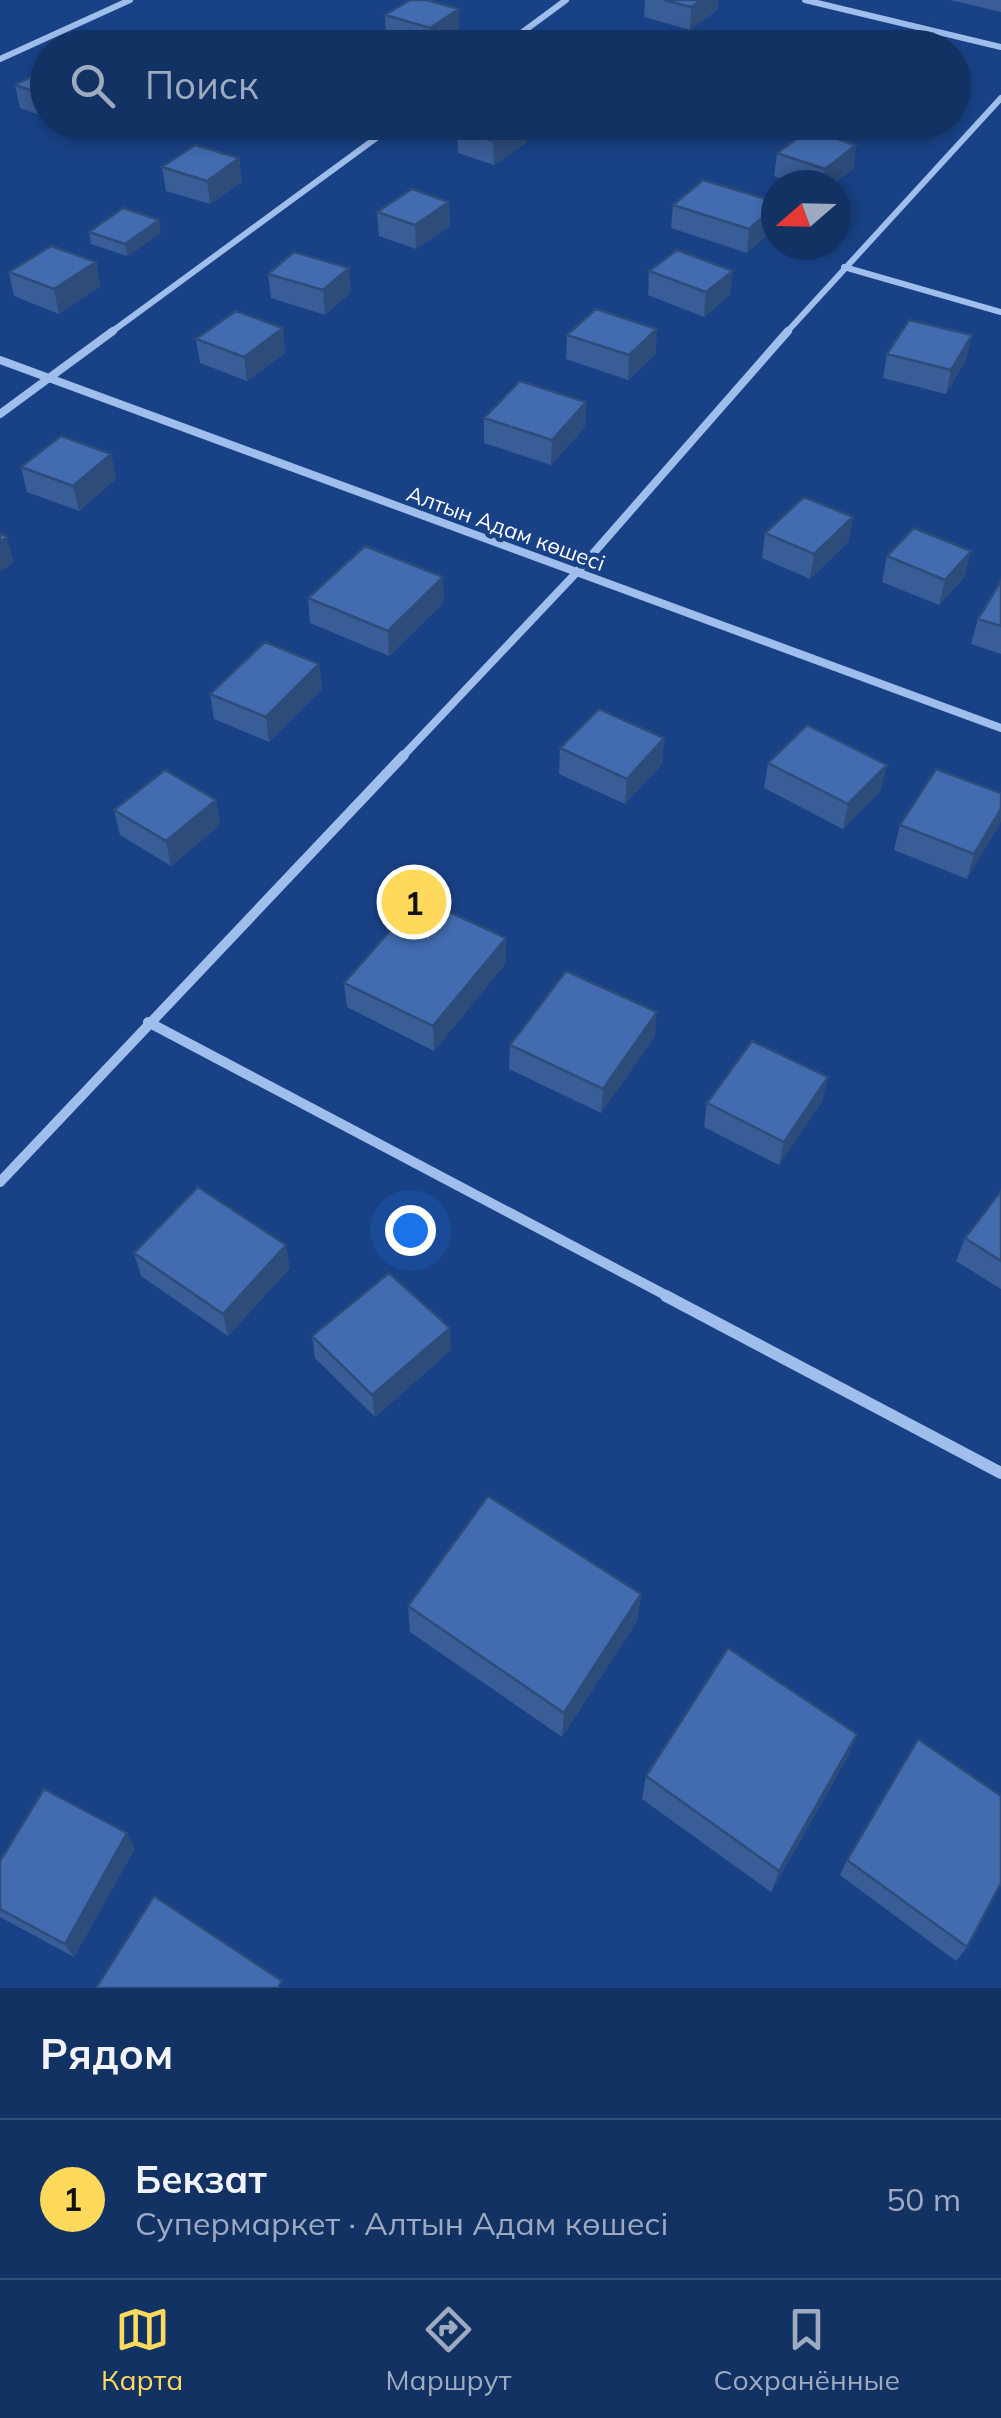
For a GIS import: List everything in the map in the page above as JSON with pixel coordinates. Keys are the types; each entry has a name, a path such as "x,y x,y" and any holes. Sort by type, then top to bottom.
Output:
{"street":[{"path":"64,30 130,0"},
{"path":"525,30 566,0"},
{"path":"804,0 932,30"},
{"path":"971,39 1001,46"},
{"path":"0,59 30,45"},
{"path":"971,130 1001,98"},
{"path":"0,414 373,140"},
{"path":"0,1182 576,573 844,268 962,140"},
{"path":"844,268 1001,312"},
{"name":"Алтын Адам көшесі","path":"0,360 1001,728"},
{"path":"148,1022 1001,1473"}],"building":[{"path":"410,0 427,0 459,9 430,28 385,15"},
{"path":"664,0 702,0 691,7"},
{"path":"30,77 30,90 15,85"},
{"path":"795,140 840,140 856,145 825,169 777,153"},
{"path":"195,145 239,158 207,181 162,167"},
{"path":"703,180 761,197 761,219 749,229 673,205"},
{"path":"412,189 449,202 415,225 377,212"},
{"path":"123,208 159,220 125,244 89,232"},
{"path":"51,246 96,262 54,289 9,272"},
{"path":"677,250 733,271 706,292 649,271"},
{"path":"294,252 349,268 323,290 268,274"},
{"path":"596,309 657,329 629,355 567,335"},
{"path":"236,311 283,328 244,357 196,339"},
{"path":"909,320 972,335 951,370 887,354"},
{"path":"520,381 586,402 552,440 484,418"},
{"path":"61,436 111,454 73,486 21,467"},
{"path":"804,497 853,517 814,554 765,533"},
{"path":"914,528 971,551 945,580 887,556"},
{"path":"365,546 443,577 388,631 308,598"},
{"path":"1001,581 1001,626 978,619"},
{"path":"265,642 319,664 266,717 210,694"},
{"path":"599,709 664,738 627,779 560,748"},
{"path":"807,725 887,765 848,804 768,763"},
{"path":"936,769 1001,793 1001,809 974,854 900,825"},
{"path":"165,770 216,800 166,841 114,810"},
{"path":"419,898 506,938 433,1026 344,983"},
{"path":"566,971 657,1012 603,1089 510,1045"},
{"path":"752,1041 828,1077 784,1142 707,1103"},
{"path":"198,1187 286,1245 223,1314 134,1253"},
{"path":"1001,1191 1001,1261 965,1238"},
{"path":"389,1273 450,1328 372,1395 312,1336"},
{"path":"488,1496 641,1594 564,1713 408,1606"},
{"path":"728,1648 857,1734 779,1871 646,1776"},
{"path":"918,1739 1001,1796 1001,1883 967,1947 847,1860"},
{"path":"44,1789 127,1833 65,1944 0,1909 0,1861"},
{"path":"154,1896 282,1981 278,1988 96,1988"}],"place":[{"name":"Бекзат","path":"414,902"}]}
